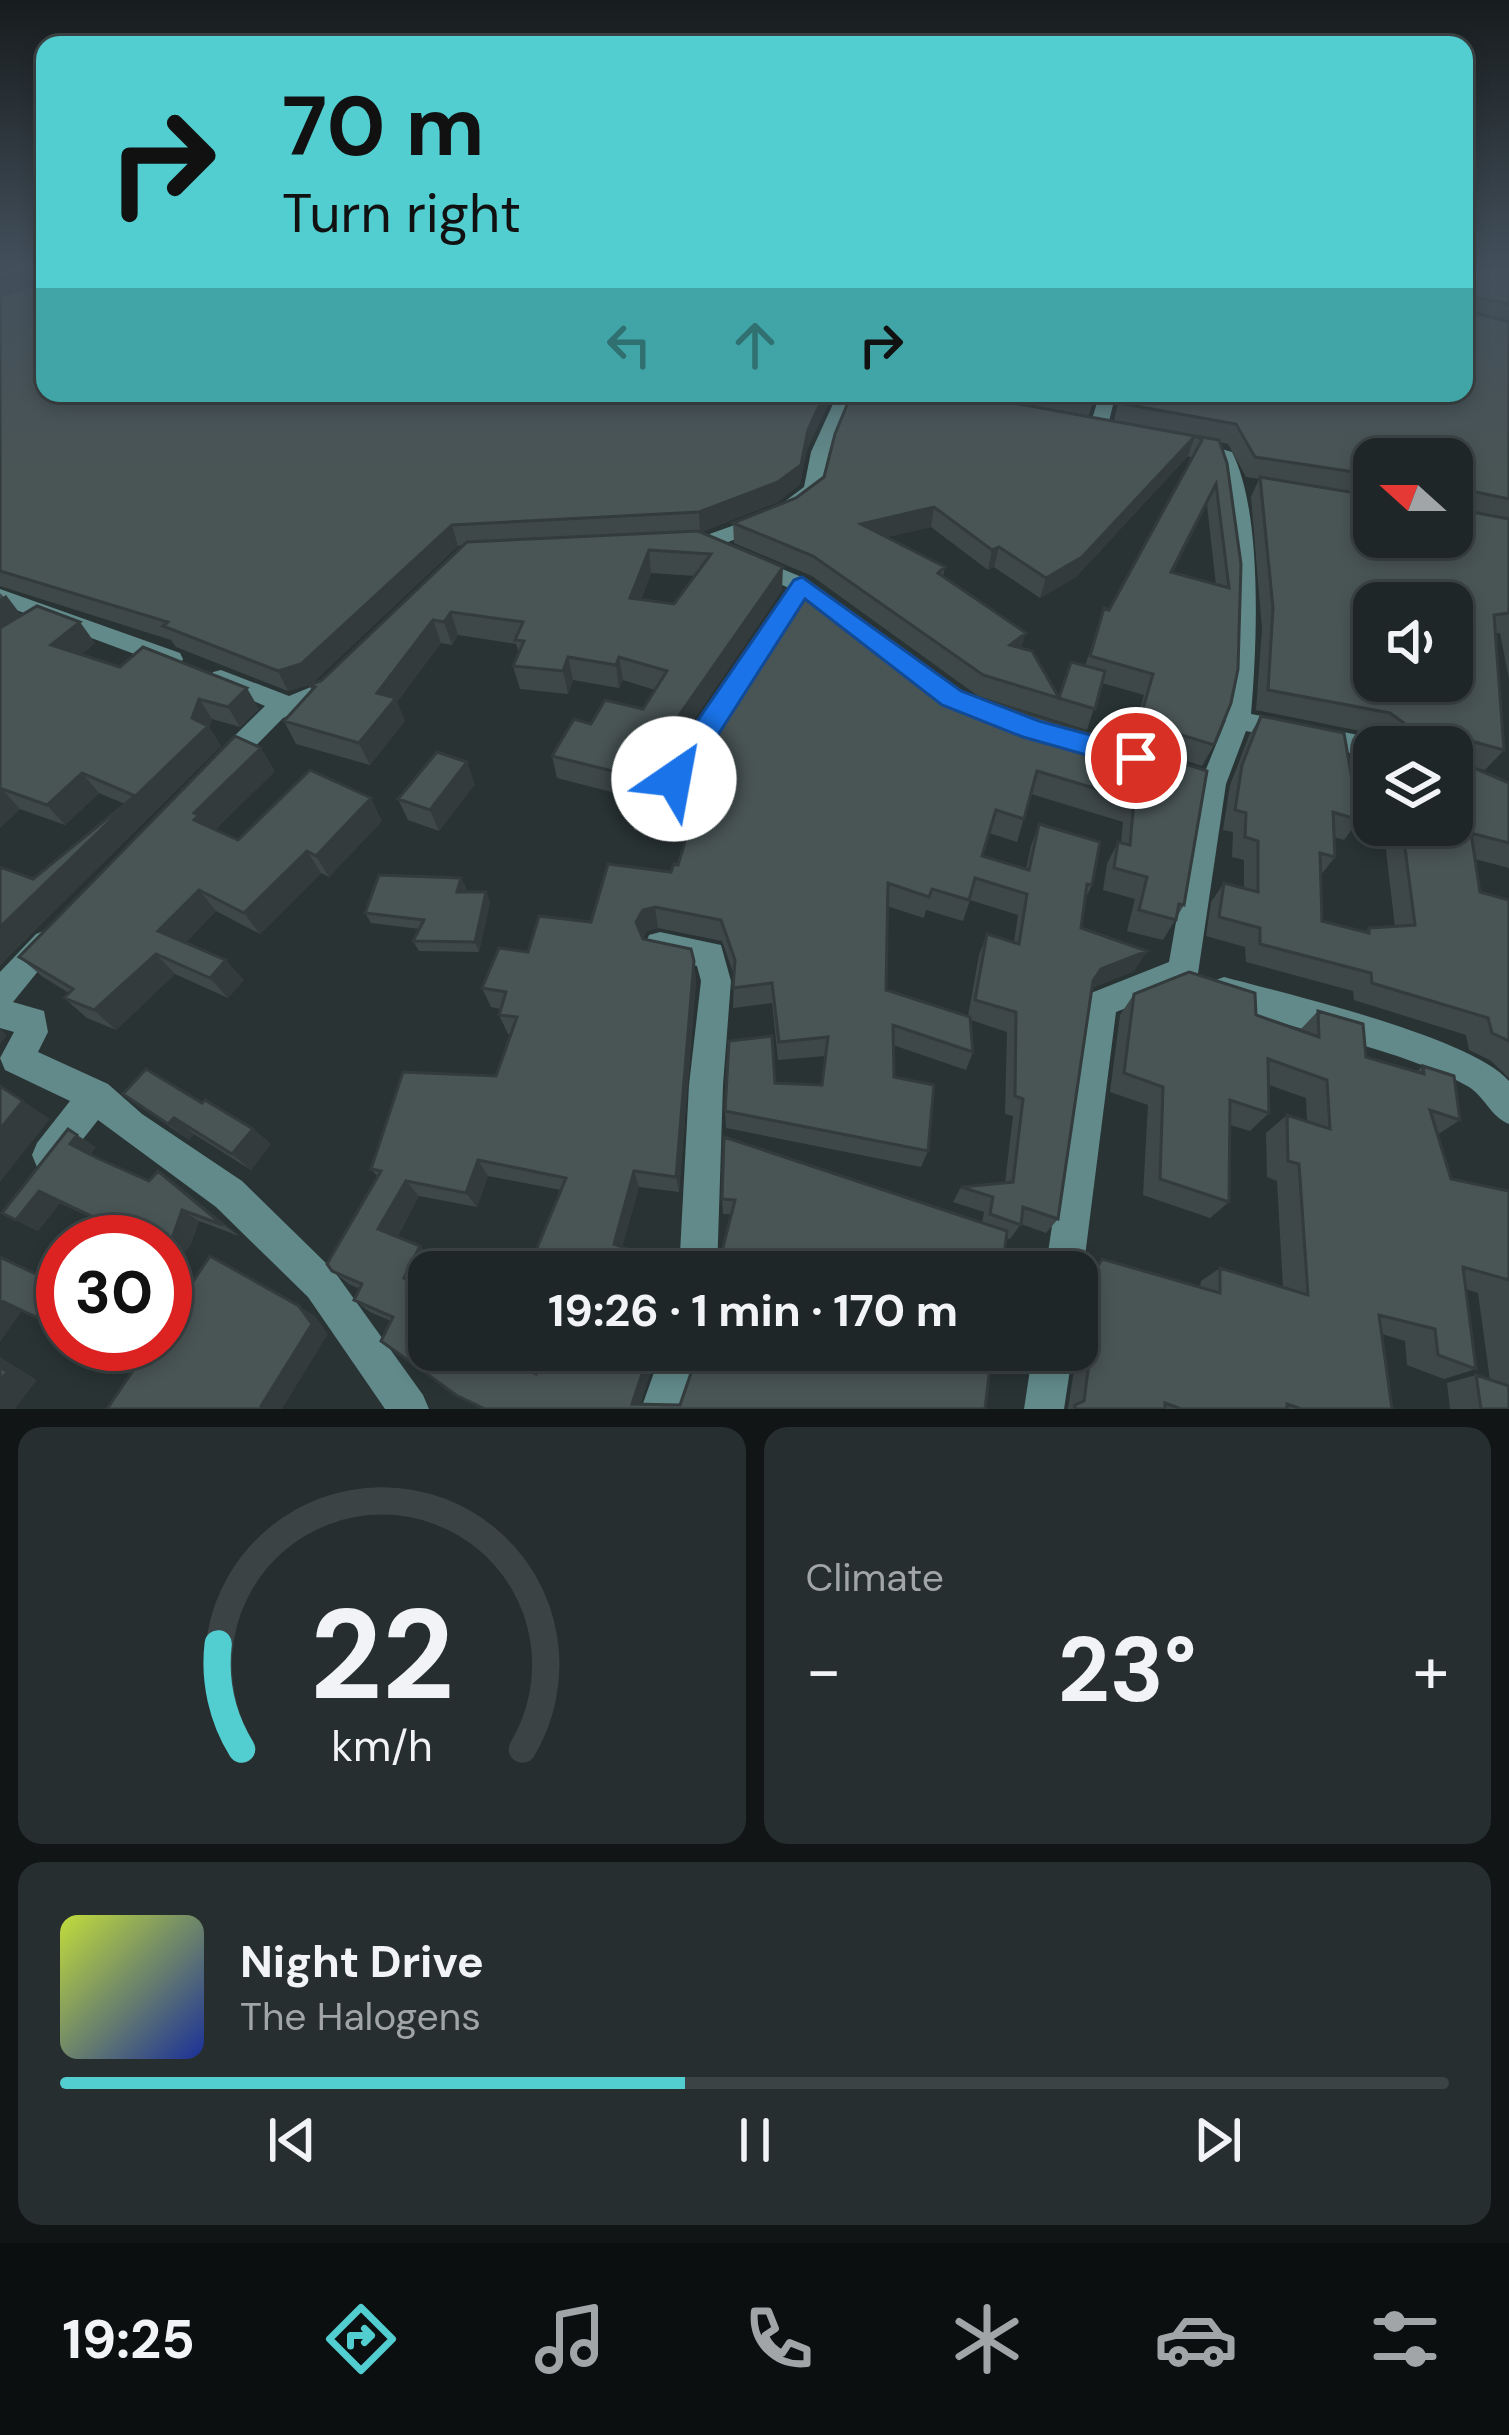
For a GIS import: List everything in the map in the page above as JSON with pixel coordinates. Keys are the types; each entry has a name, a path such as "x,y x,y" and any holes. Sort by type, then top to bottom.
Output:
{"street":[{"path":"671,544 703,543 787,510 813,489 820,452 842,402"},
{"path":"1102,402 1087,427 1226,456 1246,487 1247,629 1238,720 1203,781 1183,956 1186,970 1197,982 1386,1038 1484,1077 1509,1107"},
{"path":"703,543 802,585 846,619"},
{"path":"674,779 802,585"},
{"path":"0,596 287,705"},
{"path":"16,635 49,612"},
{"path":"200,786 264,721 287,705 321,695 342,675"},
{"path":"1238,720 1353,744"},
{"path":"0,994 72,916"},
{"path":"659,945 710,956 716,981 699,1251"},
{"path":"1067,1251 1102,1003 1186,970"},
{"path":"0,1013 33,1022 16,1059 96,1096 130,1126 229,1194 321,1284 409,1409"},
{"path":"27,1184 96,1096"},
{"path":"661,1409 675,1371"},
{"path":"1044,1409 1050,1371"}],"building":[{"path":"0,334 36,334 36,402 821,402 808,430 801,465 778,482 699,512 452,525 301,664 278,671 163,626 168,622 0,571"},
{"path":"1473,334 1509,334 1509,499 1473,491 1473,438 1353,438 1353,472 1255,457 1236,424 1119,403 1473,402"},
{"path":"848,402 1008,402 1195,436 1082,557 1046,578 999,547 992,550 934,507 861,524 945,567 938,573 1026,633 1010,645 1032,651 1059,698 1071,662 1105,671 1095,709 983,675 813,556 733,523 796,498 824,477"},
{"path":"1196,436 1219,440 1227,463 1241,564 1238,669 1214,745 1139,722 1153,674 1090,656 1104,608 1109,610 1202,440","holes":["1216,484 1229,588 1171,572"]},
{"path":"1260,477 1353,492 1353,558 1473,558 1473,512 1509,519 1509,613 1494,615 1504,750 1473,742 1473,726 1404,726 1390,713 1268,690 1273,608"},
{"path":"698,531 783,567 657,747 653,759 661,768 684,766 807,580 964,693 1207,771 1184,905 1179,904 1176,920 1139,910 1147,877 1114,868 1118,842 1130,845 1134,800 1037,771 1024,819 996,810 982,856 1029,870 1039,824 1100,842 1092,885 1087,884 1081,928 1147,951 1101,969 1093,981 1058,1219 1023,1207 1021,1225 990,1214 993,1197 961,1187 1013,1182 1023,1099 1015,1096 1016,1012 975,1000 987,934 1019,944 1027,894 975,878 969,900 932,889 929,897 888,883 886,990 970,1017 973,1052 893,1025 894,1077 934,1085 928,1151 725,1111 729,1041 772,1036 775,1083 822,1085 828,1037 779,1042 772,983 733,988 735,960 721,920 655,907 643,910 636,922 643,939 691,949 694,961 676,1177 634,1171 614,1244 634,1251 536,1251 566,1178 478,1160 466,1193 406,1181 378,1229 420,1246 418,1251 408,1251 404,1278 408,1280 408,1360 381,1341 393,1317 354,1300 362,1284 327,1264 381,1171 371,1169 403,1072 496,1076 517,1017 499,1015 506,992 482,988 499,948 528,952 539,916 591,922 608,864 671,872 678,865 692,819 630,808 645,779 552,756 574,719 591,724 605,700 643,709 667,671 619,657 616,665 568,657 563,671 513,666 524,641 515,640 523,622 451,612 444,622 433,620 377,693 396,698 359,743 284,721 315,687 309,685 321,681 467,542","holes":["649,550 711,554 674,604 630,598"]},
{"path":"37,606 80,622 51,645 120,667 143,647 247,688 228,707 199,699 192,718 208,726 0,927 0,867 33,879 135,796 82,773 47,805 0,790 0,628"},
{"path":"1261,716 1344,733 1353,818 1333,812 1335,857 1320,853 1322,921 1369,933 1369,928 1415,925 1405,846 1473,846 1480,892 1509,900 1509,1041 1492,1033 1488,1018 1372,983 1371,973 1260,944 1260,928 1219,917 1224,883 1258,892 1258,841 1245,837 1246,813 1235,810 1242,765"},
{"path":"235,736 261,748 194,813 199,815 194,820 238,840 310,770 371,798 316,856 307,851 244,913 199,890 158,931 226,960 210,978 156,954 94,1010 64,998 73,989 19,957"},
{"path":"437,752 467,762 430,810 398,799"},
{"path":"1473,767 1509,783 1509,843 1473,834"},
{"path":"379,875 461,878 457,892 486,892 475,942 413,941 424,920 365,913"},
{"path":"1189,972 1255,993 1256,1015 1319,1037 1318,1011 1363,1024 1366,1057 1424,1074 1423,1066 1454,1076 1460,1120 1430,1110 1451,1179 1509,1191 1509,1280 1463,1267 1476,1369 1438,1355 1435,1329 1379,1315 1392,1409 1301,1409 1287,1404 1287,1409 1181,1409 1165,1403 1165,1409 1075,1409 1084,1401 1088,1371 1098,1371 1098,1266 1102,1259 1220,1293 1220,1268 1308,1295 1299,1164 1288,1161 1287,1115 1330,1129 1327,1080 1268,1059 1269,1113 1230,1100 1229,1202 1160,1179 1163,1087 1124,1073 1134,994"},
{"path":"146,1069 253,1129 232,1154 174,1118 168,1124 123,1094"},
{"path":"0,1086 23,1101 0,1129"},
{"path":"68,1129 77,1135 70,1144 149,1181 158,1171 223,1225 182,1210 180,1215 89,1215 39,1191 16,1220 2,1213"},
{"path":"724,1137 1007,1231 1005,1251 722,1251 735,1200 722,1199"},
{"path":"210,1256 299,1306 312,1324 261,1406 265,1409 107,1409 133,1371 192,1371 192,1283"},
{"path":"0,1257 36,1274 36,1317 0,1300"},
{"path":"423,1371 643,1371 632,1404 680,1405 692,1371 990,1371 985,1409 485,1409"},
{"path":"1476,1375 1509,1386 1509,1409 1481,1409"}],"route":[{"path":"674,779 802,585 952,698 1033,729 1136,758"}]}
